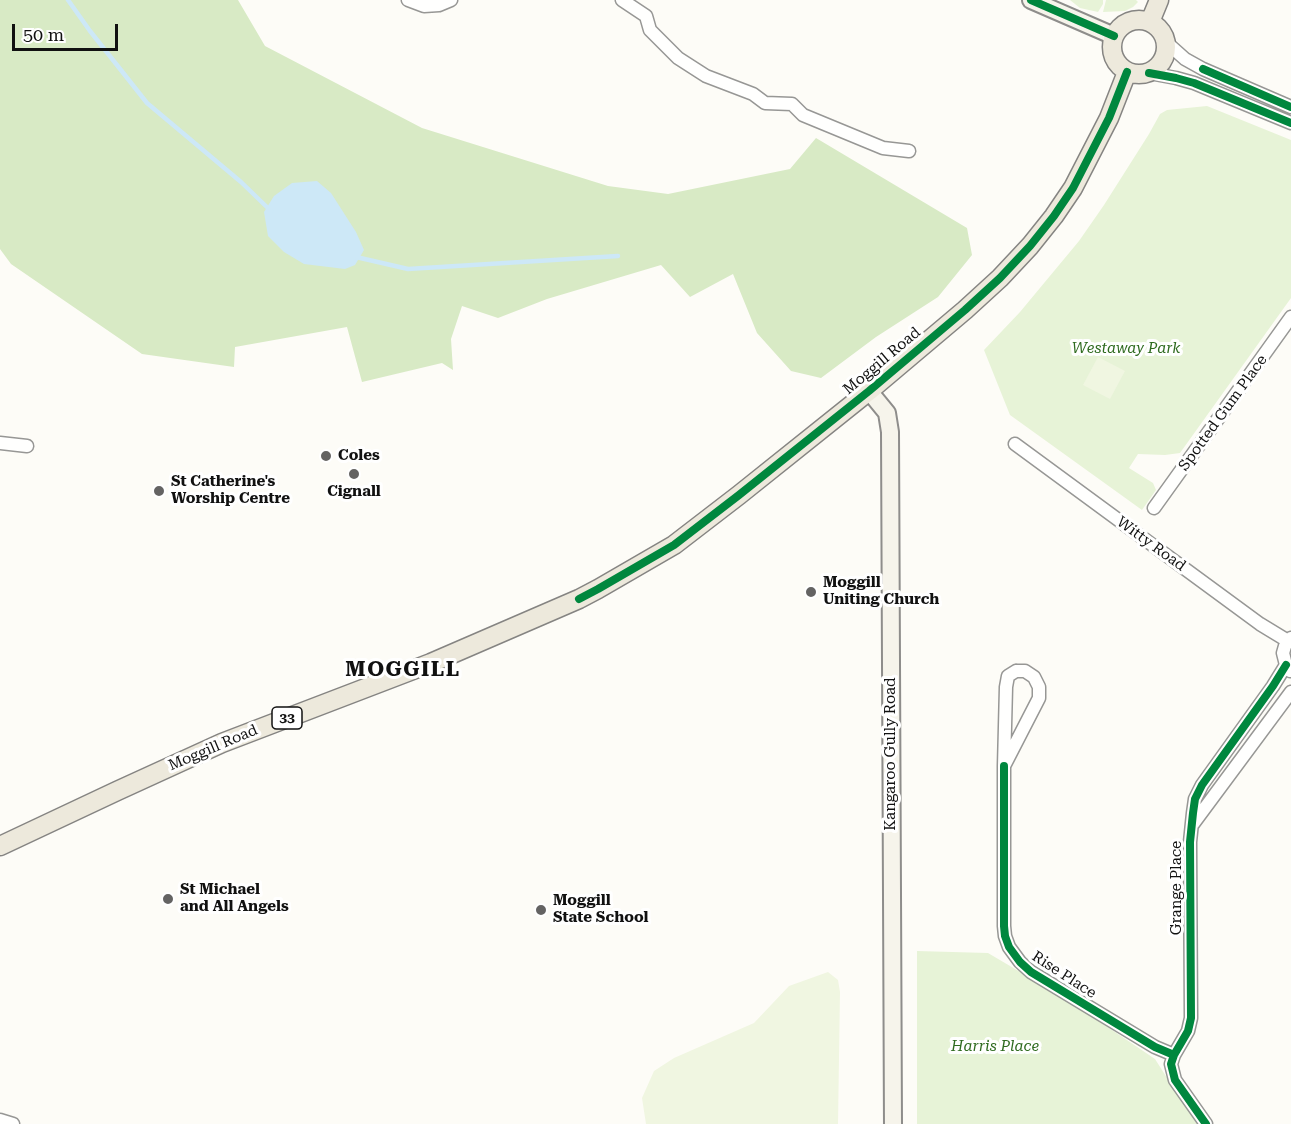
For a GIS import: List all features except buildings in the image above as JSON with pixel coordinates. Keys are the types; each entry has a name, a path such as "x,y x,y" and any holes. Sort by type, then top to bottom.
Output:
{"main road":[{"path":"1031,0 1114,36"},
{"path":"1150,22 1159,0"},
{"path":"1142,20 1150,22 1161,30 1166,42 1163,61 1149,73 1134,75 1120,68 1112,53 1114,36 1125,24 1142,20"},
{"name":"Moggill Road","path":"0,846 222,743 431,663 598,590 674,544 869,391 1000,278 1030,246 1073,188 1109,118 1128,72"},
{"name":"Kangaroo Gully Road","path":"869,391 887,413 890,432 893,1124"}],"street":[{"path":"408,0 424,6 439,5 451,0"},
{"path":"622,0 646,16 651,30 678,58 706,76 753,93 765,103 792,104 803,115 883,148 909,151"},
{"path":"1166,42 1185,59 1203,69 1291,107"},
{"path":"1149,73 1194,83 1291,123"},
{"name":"Spotted Gum Place","path":"1154,508 1291,317"},
{"path":"0,443 27,446"},
{"name":"Witty Road","path":"1015,444 1260,624 1289,639 1283,653 1288,668"},
{"name":"Grange Place","path":"1174,1055 1188,1031 1191,1018 1190,842 1195,799 1202,785 1288,668"},
{"name":"Rise Place","path":"1004,766 1039,698 1039,687 1034,677 1025,671 1016,671 1008,676 1006,687 1004,766 1004,926 1009,947 1031,972 1155,1047 1174,1055"},
{"name":"Grange Place","path":"1192,825 1291,692"},
{"path":"1174,1055 1171,1064 1175,1080 1206,1124"},
{"path":"0,1120 13,1124"}],"green space":[{"path":"0,0 238,0 265,46 422,128 608,186 668,194 790,169 816,138 967,228 972,255 938,297 876,337 821,378 791,371 757,333 733,274 690,297 661,265 547,299 498,318 462,306 451,339 453,370 442,363 362,382 347,327 235,347 234,367 142,354 11,264 0,249"},
{"path":"1070,0 1103,0 1103,4 1098,12 1080,8"},
{"path":"1106,0 1136,0 1138,2 1125,11 1103,12"},
{"name":"Westaway Park","path":"1207,106 1291,140 1291,298 1180,453 1138,454 1129,468 1153,483 1156,490 1142,510 1010,415 984,350 1020,312 1079,241 1160,114 1167,110"},
{"path":"1098,357 1125,371 1110,399 1083,385"},
{"name":"Harris Place","path":"917,951 988,953 1066,999 1155,1059 1199,1124 917,1124"},
{"path":"828,972 838,980 840,992 838,1124 646,1124 642,1098 654,1071 674,1058 754,1023 789,986"}],"water":[{"path":"317,181 331,193 356,232 364,250 355,265 345,269 304,264 284,252 268,236 264,212 274,196 292,183"}],"waterway":[{"path":"68,0 147,103 241,182 271,211"},
{"path":"356,257 408,269 618,256"}],"cycle path":[{"path":"1031,0 1114,36"},
{"path":"1203,69 1291,107"},
{"path":"579,599 674,545 869,391 1000,278 1030,246 1073,188 1109,118 1127,72"},
{"path":"1149,73 1194,83 1291,123"},
{"path":"1206,1124 1175,1080 1171,1064 1188,1031 1191,1018 1190,842 1195,799 1202,785 1286,665"},
{"path":"1004,766 1004,926 1009,947 1031,972 1155,1047 1174,1055"}],"place":[{"name":"Coles","path":"326,456"},
{"name":"Cignall","path":"354,474"},
{"name":"St Catherine's Worship Centre","path":"159,491"},
{"name":"Moggill Uniting Church","path":"811,592"},
{"name":"St Michael and All Angels","path":"168,899"},
{"name":"Moggill State School","path":"541,910"}],"district":[{"name":"MOGGILL","path":"403,670"}]}
